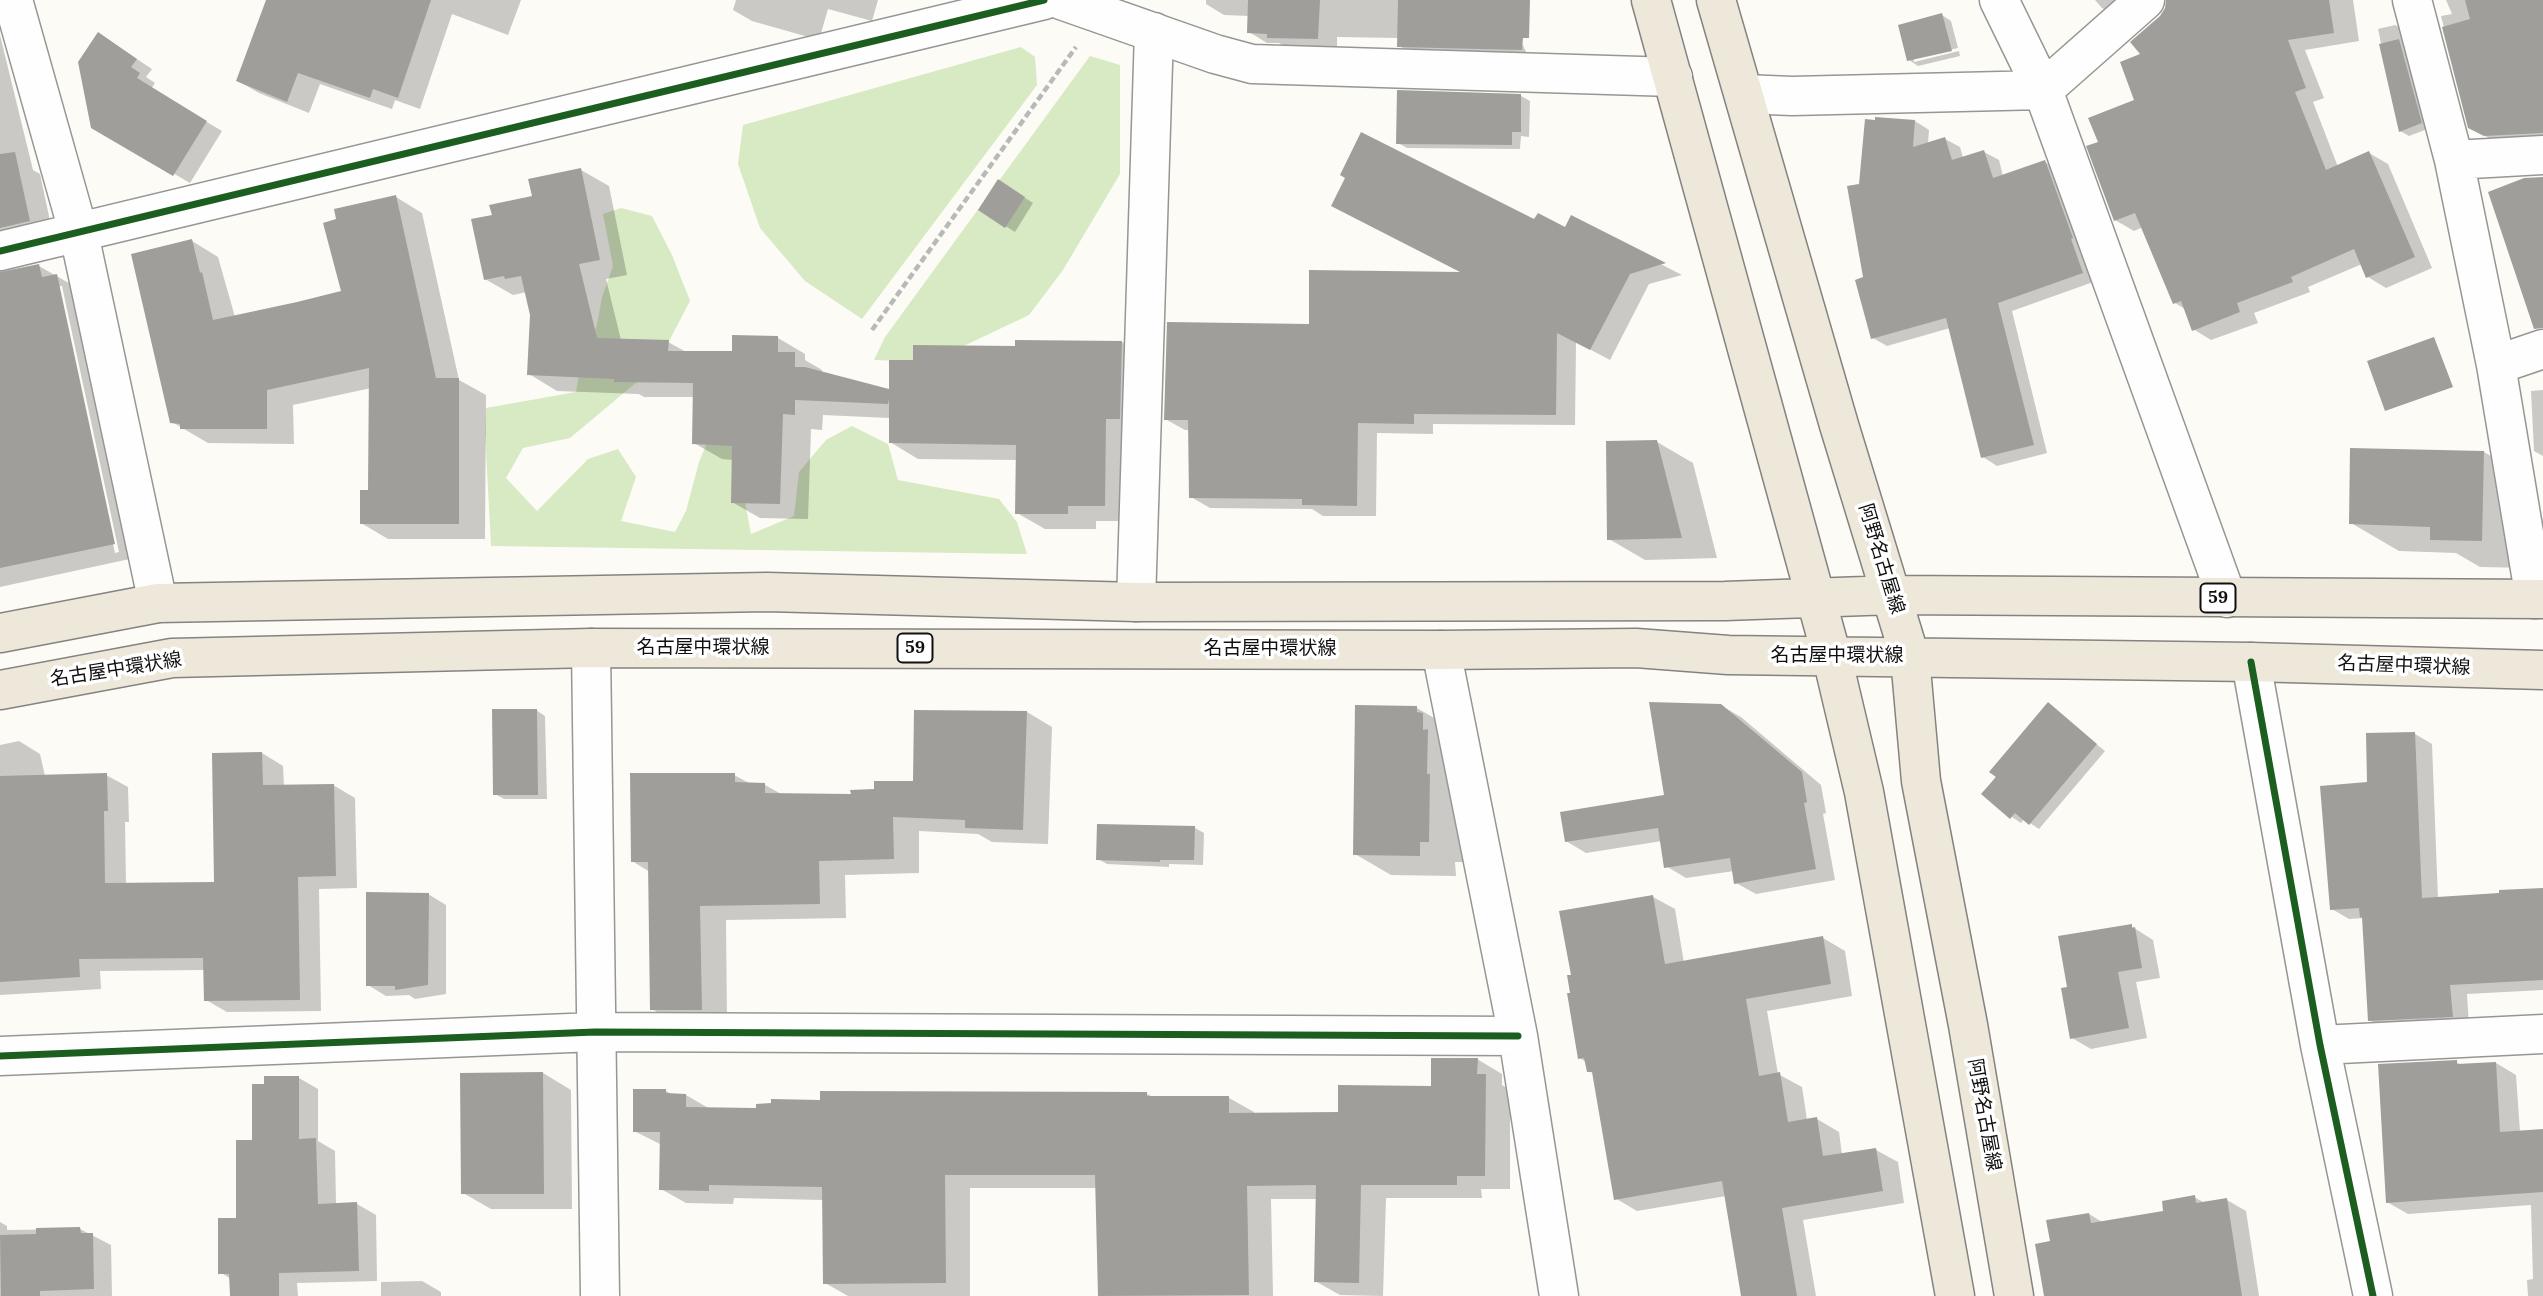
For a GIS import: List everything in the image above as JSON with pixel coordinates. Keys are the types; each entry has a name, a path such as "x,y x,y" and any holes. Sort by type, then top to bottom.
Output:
{"main road":[{"path":"1651,0 1832,657 1864,792 1955,1296"},
{"name":"阿野名古屋線","path":"1716,0 1839,425 1910,657 1921,780 1968,1025 2014,1296"},
{"name":"59","path":"0,633 158,603 767,592 1136,602 1724,601 1893,595 2539,599"},
{"name":"名古屋中環状線","path":"0,690 172,658 591,648 1636,648 1728,655 2250,662 2543,670"}],"street":[{"path":"13,0 79,234 158,603"},
{"path":"0,251 1044,0"},
{"path":"1061,0 1252,64 1673,77"},
{"path":"1999,0 2043,90 2227,598"},
{"path":"1744,94 1793,96 2043,90 2145,0"},
{"path":"2412,0 2454,160 2496,365 2539,599"},
{"path":"1136,602 1154,32"},
{"path":"2454,160 2543,155"},
{"path":"2496,365 2543,349"},
{"path":"591,648 600,1296"},
{"path":"1441,650 1518,1036 1559,1296"},
{"path":"2250,662 2320,1045 2373,1296"},
{"path":"0,1055 595,1032 1518,1036"},
{"path":"2320,1045 2543,1034"}],"path":[{"path":"872,330 1101,13"}],"green space":[{"path":"1021,47 1035,57 1037,85 862,319 805,281 760,228 738,164 743,125"},
{"path":"1090,56 1120,65 1120,174 1063,270 1029,315 930,362 874,360 885,337"},
{"path":"621,208 652,216 672,255 690,301 656,366 570,438 523,448 506,478 537,511 588,459 618,449 636,477 621,521 675,532 686,511 699,462 711,433 733,439 751,534 794,516 799,472 826,440 852,426 888,444 898,480 999,499 1017,522 1027,554 491,546 486,408 576,392 581,361 597,325 602,297 613,266 603,214"}],"building":[{"path":"266,0 431,0 398,98 373,89 370,98 298,73 287,102 236,81"},
{"path":"1248,0 1320,0 1318,39 1267,38 1267,34 1247,33"},
{"path":"1398,0 1530,0 1529,38 1523,38 1522,50 1397,47"},
{"path":"2166,0 2329,0 2334,33 2288,40 2306,88 2295,92 2326,170 2369,151 2415,257 2366,278 2354,249 2291,277 2293,282 2237,303 2240,312 2192,331 2181,301 2173,304 2135,213 2114,221 2086,146 2098,142 2088,118 2134,100 2120,62 2140,54 2130,42 2160,16"},
{"path":"2465,0 2543,0 2543,133 2484,136 2468,128 2442,27 2470,19"},
{"path":"1942,13 1952,51 1907,61 1898,25"},
{"path":"98,32 137,59 131,67 140,73 137,78 207,121 173,176 91,128 78,62"},
{"path":"2399,39 2422,123 2399,132 2379,44"},
{"path":"1397,90 1521,94 1521,132 1512,132 1512,145 1396,144"},
{"path":"1875,117 1915,120 1913,147 1945,137 1952,160 1984,150 1993,178 2045,160 2083,273 1998,303 2034,445 1981,458 1946,318 1871,339 1855,280 1863,277 1847,186 1859,184 1865,119 1875,120"},
{"path":"1361,132 1534,219 1538,213 1565,227 1571,215 1666,263 1630,274 1590,350 1557,333 1556,415 1414,414 1414,424 1358,423 1357,506 1302,505 1302,499 1189,498 1188,420 1164,420 1167,322 1309,324 1309,270 1460,272 1331,206 1345,178 1340,175"},
{"path":"15,152 30,221 0,228 0,154"},
{"path":"581,168 600,260 579,264 597,338 669,340 668,351 732,351 732,335 778,336 778,352 795,352 795,367 805,367 889,389 889,360 913,360 913,345 1015,346 1015,340 1122,341 1120,419 1106,419 1105,506 1068,506 1068,514 1015,514 1016,445 889,443 889,399 888,404 795,400 795,415 783,414 780,504 731,503 732,446 692,444 693,383 614,382 614,379 527,375 530,315 521,276 484,280 471,219 492,215 489,205 532,196 528,179"},
{"path":"2543,177 2543,328 2534,329 2488,192 2524,178"},
{"path":"998,179 1025,197 1005,228 978,210"},
{"path":"396,195 436,378 459,378 459,524 360,524 360,490 368,490 369,368 267,390 267,429 180,429 180,424 170,423 131,254 192,239 213,320 297,302 341,291 323,223 336,219 334,209"},
{"path":"39,264 42,277 57,274 115,544 0,568 0,272"},
{"path":"2434,337 2453,387 2385,411 2367,361"},
{"path":"1657,440 1682,538 1607,540 1606,441"},
{"path":"2350,448 2484,451 2482,541 2430,540 2430,527 2349,524"},
{"path":"1649,702 1721,704 1802,772 1807,802 1804,803 1816,869 1734,884 1730,858 1664,868 1658,828 1565,842 1560,812 1664,795"},
{"path":"2048,702 2097,744 2029,825 2015,813 2010,819 1981,794 1996,777 1989,772"},
{"path":"1355,705 1417,706 1417,712 1423,713 1423,730 1428,729 1429,842 1420,842 1420,856 1353,855"},
{"path":"492,709 537,709 538,795 493,795"},
{"path":"914,710 1027,711 1023,830 965,828 965,820 893,817 894,859 819,861 820,904 700,906 702,1010 650,1010 648,862 631,862 630,773 735,773 735,782 765,783 765,793 851,794 850,790 874,789 874,781 913,781"},
{"path":"2415,732 2422,898 2543,888 2543,980 2450,985 2453,1017 2368,1021 2362,917 2360,918 2359,908 2330,910 2320,786 2367,782 2366,733"},
{"path":"262,752 263,785 334,784 336,876 298,877 300,1000 204,1001 203,958 79,959 80,977 0,982 0,776 107,773 108,811 104,811 105,883 214,882 212,753"},
{"path":"1097,824 1195,826 1194,860 1096,860"},
{"path":"366,892 429,893 428,985 395,990 395,986 366,986"},
{"path":"1653,895 1665,964 1823,936 1831,984 1746,999 1759,1076 1780,1072 1788,1122 1817,1117 1823,1156 1876,1148 1883,1191 1782,1208 1797,1296 1741,1296 1722,1181 1614,1200 1592,1072 1587,1072 1584,1058 1578,1059 1567,993 1570,993 1567,975 1571,975 1559,911"},
{"path":"2132,924 2132,928 2135,927 2142,968 2118,972 2129,1028 2070,1039 2061,988 2067,987 2058,936"},
{"path":"1431,1058 1478,1058 1477,1074 1486,1074 1485,1176 1457,1176 1457,1185 1361,1185 1359,1283 1314,1282 1316,1185 1247,1186 1249,1295 1098,1296 1095,1175 945,1175 946,1283 823,1284 822,1187 709,1185 709,1191 659,1190 660,1132 633,1132 633,1089 666,1089 666,1093 686,1094 686,1107 756,1108 756,1104 771,1103 771,1099 820,1100 820,1091 1147,1092 1147,1096 1229,1096 1229,1113 1338,1112 1338,1085 1431,1086"},
{"path":"2457,1060 2457,1064 2496,1062 2500,1132 2543,1129 2543,1192 2386,1203 2378,1064"},
{"path":"543,1072 544,1194 461,1194 460,1073"},
{"path":"264,1076 299,1076 299,1139 316,1138 318,1204 357,1202 359,1271 279,1273 279,1296 230,1296 229,1274 218,1274 218,1218 236,1218 236,1140 252,1140 252,1084 264,1084"},
{"path":"2195,1195 2196,1203 2227,1198 2242,1296 2044,1296 2035,1244 2050,1241 2046,1220 2089,1213 2091,1223 2163,1211 2162,1201"},
{"path":"80,1227 81,1233 93,1233 94,1289 40,1291 40,1296 1,1296 0,1235 36,1234 36,1228"}],"cycle path":[{"path":"0,251 1044,0"},
{"path":"2251,662 2320,1045 2373,1296"},
{"path":"0,1056 595,1032 1518,1036"}]}
